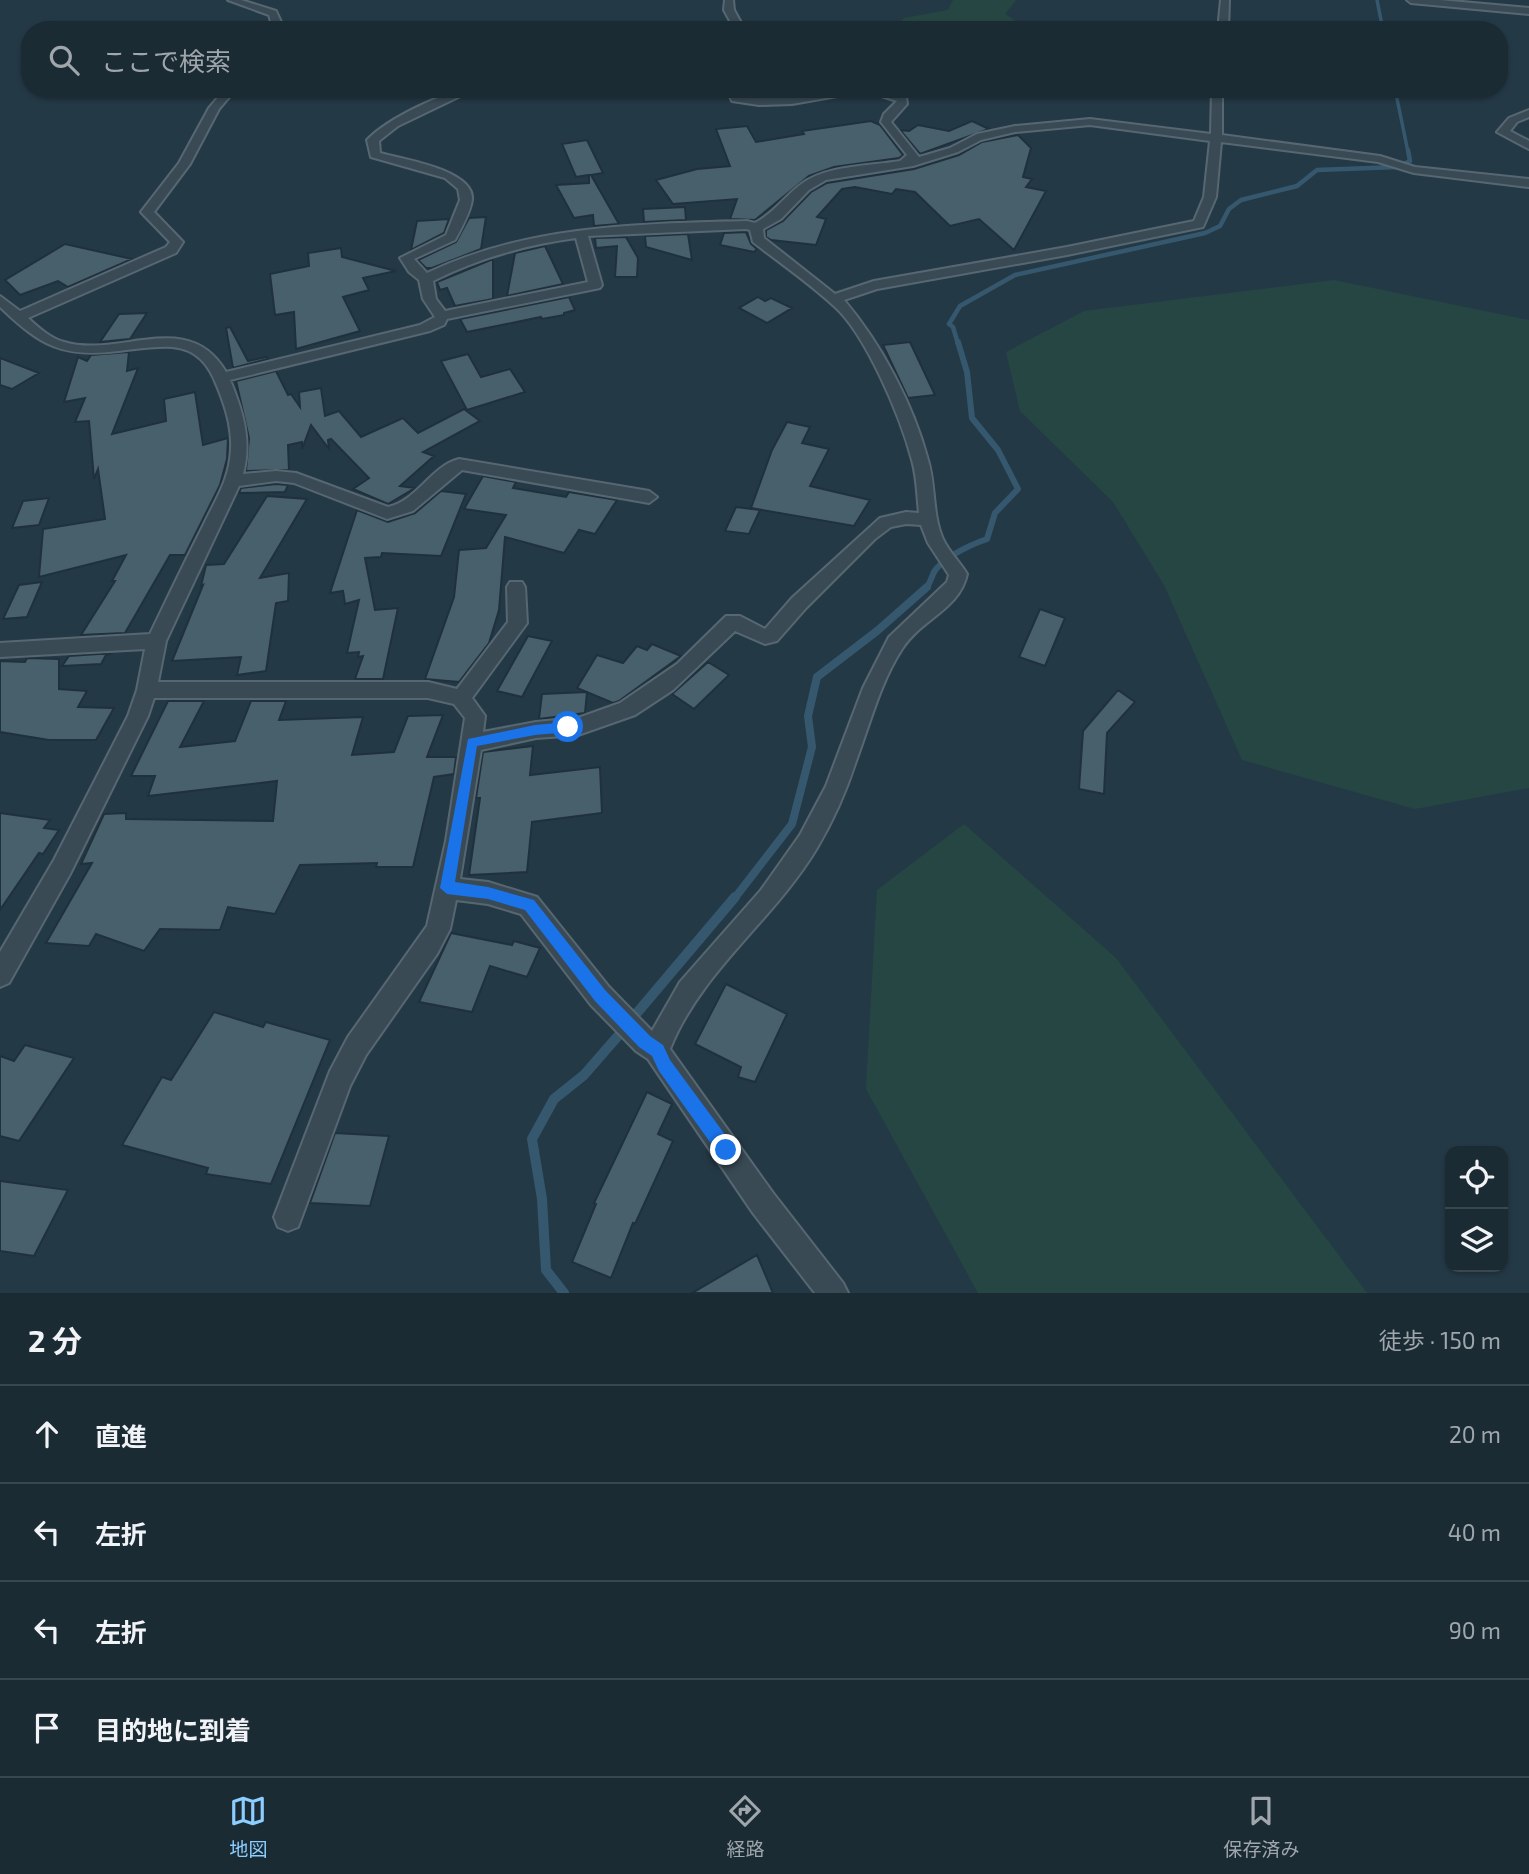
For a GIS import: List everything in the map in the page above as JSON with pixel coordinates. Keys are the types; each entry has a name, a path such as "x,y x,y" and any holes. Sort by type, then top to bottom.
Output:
{"street":[{"path":"232,0 273,13 276,21"},
{"path":"729,0 729,10 735,21"},
{"path":"1224,21 1225,0"},
{"path":"1411,0 1529,11"},
{"path":"19,317 171,250 177,242 147,212 184,164 214,108 223,98"},
{"path":"426,279 414,269 407,258 452,237 466,200 464,188 449,176 375,155 373,140 394,124 450,98"},
{"path":"736,98 769,102 798,98"},
{"path":"899,98 902,99 902,104 888,116 886,122 914,156 906,161 909,164"},
{"path":"838,298 874,285 1067,251 1199,224 1209,205 1216,139 1217,98"},
{"path":"1529,113 1513,120 1503,132 1529,146"},
{"path":"426,279 506,245 581,234 747,225 756,228 777,216 805,187 823,177 909,164 954,150 989,134 1084,122 1380,159 1414,170 1529,183"},
{"path":"651,1046 698,975 762,905 797,859 836,787 888,655 905,629 956,586 958,579 955,569 939,549 930,520 920,458 879,363 858,325 838,298 827,294 758,239 756,228"},
{"path":"442,316 595,285 581,234"},
{"path":"426,279 425,285 430,299 442,316"},
{"path":"0,975 102,791 138,716 147,690 156,641 233,481 239,464 240,444 233,407 221,378 202,353 191,347 160,344 72,348 52,342 1,302"},
{"path":"221,378 425,328 439,322 442,316"},
{"path":"233,481 276,476 296,478 387,513 397,513 406,507 459,464 649,497"},
{"path":"472,742 535,730 582,726 645,701 699,656 733,621 765,637 769,636 817,585 886,522 906,517 930,520"},
{"path":"461,698 518,623 516,587"},
{"path":"0,650 156,641"},
{"path":"147,690 428,690 461,698 475,716 438,929 429,946 357,1046 339,1080 288,1217"},
{"path":"447,888 488,893 529,905 600,996 651,1046 763,1203 833,1293"}],"green space":[{"path":"953,0 1016,0 1005,14 1016,21 901,21 904,18 948,10"},
{"path":"1334,280 1529,320 1529,788 1415,809 1242,760 1164,585 1113,502 1020,411 1006,352 1084,311"},
{"path":"964,824 1116,958 1367,1293 978,1293 866,1089 877,890"}],"building":[{"path":"871,121 880,125 903,155 899,158 834,167 809,176 755,220 730,219 737,199 673,204 656,180 697,169 730,166 716,129 747,126 756,142 804,134 802,131"},
{"path":"972,121 989,129 920,154 900,130 909,131 918,125 949,131"},
{"path":"1018,135 1031,148 1023,177 1032,179 1026,187 1046,191 1014,250 979,219 950,226 915,192 896,189 892,194 855,187 842,189 817,217 826,219 816,245 771,240 766,237 766,230 783,221 811,192 827,183 914,169 959,155 982,142"},
{"path":"587,140 603,173 591,175 619,224 594,226 593,215 574,218 556,185 589,183 589,175 576,177 562,144"},
{"path":"685,207 686,220 644,222 643,209"},
{"path":"486,217 481,249 432,268 426,268 418,260 456,242 469,218"},
{"path":"449,219 444,233 411,250 417,221"},
{"path":"746,232 751,244 757,249 754,252 720,245 724,233"},
{"path":"688,234 692,260 646,247 645,236"},
{"path":"626,237 638,258 637,277 615,277 617,246 596,248 595,238"},
{"path":"65,244 132,259 68,287 58,281 20,295 5,280"},
{"path":"545,246 563,284 507,296 515,253"},
{"path":"341,248 342,257 396,271 363,278 369,290 343,297 360,331 296,349 294,312 275,315 270,274 309,266 308,253"},
{"path":"493,259 493,299 455,306 447,288 440,290 437,282"},
{"path":"569,297 575,310 564,315 467,332 460,319"},
{"path":"758,297 765,301 771,298 792,308 767,323 739,308"},
{"path":"147,313 130,339 100,342 119,314"},
{"path":"230,327 248,361 266,357 268,359 233,368 226,328"},
{"path":"910,342 935,395 908,398 883,345"},
{"path":"129,352 127,371 138,368 112,434 166,421 164,399 195,392 203,445 228,438 227,459 220,485 185,555 170,555 125,633 81,635 115,581 112,581 126,555 39,577 43,529 105,519 98,469 94,479 89,421 75,422 85,398 64,402 78,357 87,361 91,355"},
{"path":"468,354 481,377 510,369 525,392 467,410 441,361"},
{"path":"0,358 39,373 12,389 0,385"},
{"path":"276,371 288,395 291,394 300,407 299,392 321,388 325,416 339,411 361,437 403,418 418,433 464,409 480,421 423,452 434,456 400,486 415,488 388,504 353,489 369,478 331,439 328,440 329,449 311,425 302,449 302,442 288,445 289,470 246,471 249,438 236,381"},
{"path":"787,422 810,427 802,443 829,449 810,486 870,500 854,526 751,508 772,450"},
{"path":"483,476 516,482 513,488 566,497 569,492 617,500 595,534 579,530 564,553 505,537 499,610 489,643 459,682 425,679 454,597 459,550 486,548 506,515 464,509"},
{"path":"288,485 285,492 239,493 241,488"},
{"path":"441,491 466,494 441,556 382,553 381,557 365,558 375,610 398,608 383,679 355,679 363,656 358,657 359,652 347,653 359,600 345,604 343,591 330,593 357,510 388,522 415,513"},
{"path":"267,496 307,499 260,578 289,573 288,601 276,603 266,671 237,675 241,657 172,661 203,585 201,586 206,565 224,564"},
{"path":"49,498 39,525 12,528 23,501"},
{"path":"736,507 760,510 749,534 725,531"},
{"path":"42,582 27,617 3,619 19,585"},
{"path":"1040,609 1065,618 1045,666 1019,657"},
{"path":"528,636 552,641 522,697 497,691"},
{"path":"652,644 681,656 619,701 613,703 577,688 597,655 623,663 637,646 647,650"},
{"path":"113,653 106,655 101,664 62,666 69,656"},
{"path":"27,658 59,659 59,689 87,691 78,707 114,708 96,740 49,740 0,732 0,661 25,662"},
{"path":"708,662 729,675 694,709 672,694"},
{"path":"1118,690 1135,702 1107,733 1104,794 1079,789 1083,731"},
{"path":"587,692 585,713 539,719 542,694"},
{"path":"168,701 204,701 180,747 235,741 251,701 286,701 279,720 363,717 352,755 394,752 408,716 443,715 427,757 456,757 454,774 434,777 413,867 376,867 377,863 300,865 275,914 228,907 220,930 160,929 144,951 96,934 89,946 46,943 92,863 81,864 104,814 126,813 126,819 273,821 277,781 148,796 155,776 131,776"},
{"path":"533,746 530,775 600,767 602,813 532,822 527,872 469,875 480,798 476,798 483,752"},
{"path":"0,813 50,820 44,828 59,830 43,854 39,853 0,910"},
{"path":"451,933 512,945 514,941 540,948 527,977 490,966 472,1012 419,1002"},
{"path":"726,984 787,1014 755,1082 738,1077 741,1067 695,1044"},
{"path":"214,1012 263,1027 266,1022 330,1040 271,1184 206,1174 208,1168 122,1145 162,1077 171,1080"},
{"path":"25,1045 74,1058 19,1141 0,1136 0,1056 14,1061"},
{"path":"647,1092 672,1104 658,1134 673,1141 635,1224 633,1223 611,1278 572,1262 596,1204 594,1203"},
{"path":"335,1133 389,1136 370,1206 310,1203"},
{"path":"0,1181 68,1190 34,1256 0,1251"},
{"path":"757,1255 773,1293 692,1293"}],"waterway":[{"path":"1377,0 1381,21"},
{"path":"1397,98 1408,152"},
{"path":"958,344 953,327 949,324 960,306 1015,275 1205,233 1220,226 1229,209 1241,200 1297,186 1317,170 1397,167 1410,161 1408,150"},
{"path":"926,588 934,571 947,559 987,539 995,513 1018,489 998,450 972,418 967,372 958,342"},
{"path":"734,899 792,824 812,747 808,716 817,677 877,631 926,588"},
{"path":"631,1020 735,897"},
{"path":"564,1293 546,1270 542,1199 532,1139 554,1099 584,1075 624,1029"}],"route":[{"path":"568,727 535,730 489,741 472,742 447,888 488,893 529,905 600,996 651,1048 657,1050 726,1150"}]}
